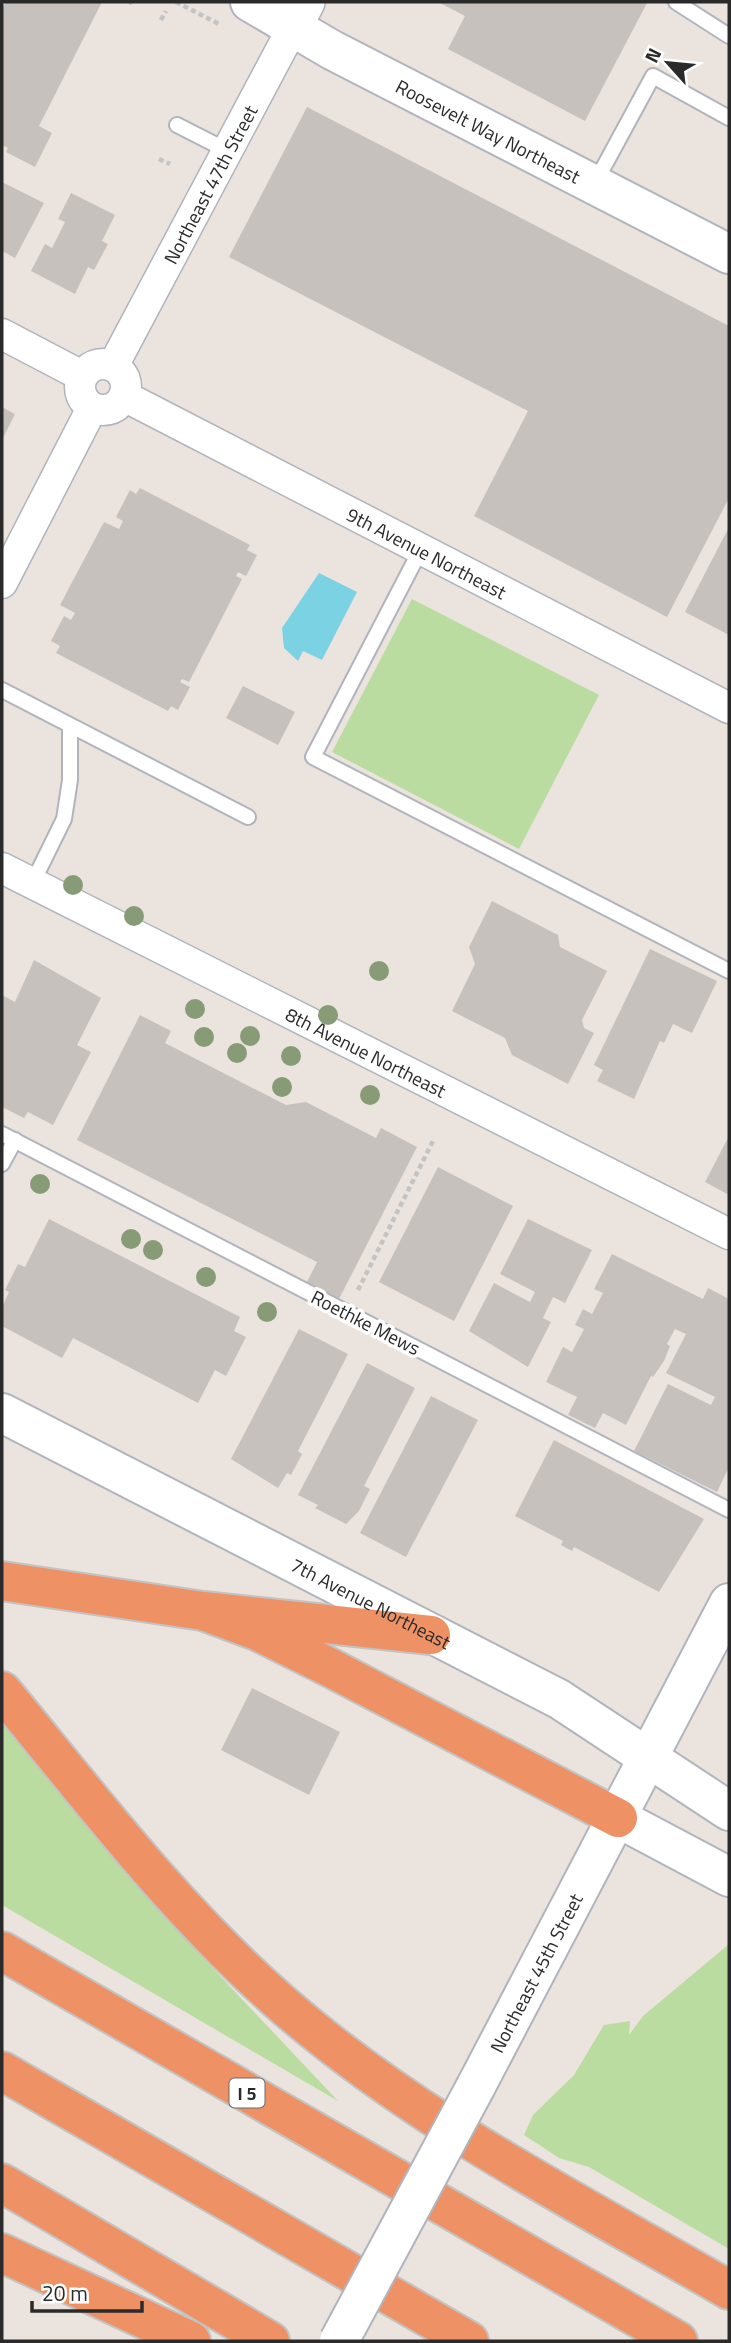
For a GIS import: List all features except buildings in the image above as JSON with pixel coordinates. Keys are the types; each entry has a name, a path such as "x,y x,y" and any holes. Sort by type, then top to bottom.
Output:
{"highway":[{"path":"2,1581 203,1611 431,1635"},
{"path":"203,1611 257,1631 618,1818"},
{"path":"2,1691 180,1904 274,1997 415,2104 729,2290"},
{"name":"I 5","path":"2,1951 678,2341"},
{"path":"2,2071 469,2341"},
{"path":"2,2183 270,2341"},
{"path":"2,2253 191,2341"}],"main road":[{"name":"Roosevelt Way Northeast","path":"250,2 300,14 332,50 729,254"},
{"name":"7th Avenue Northeast","path":"2,1413 559,1699 729,1811"},
{"name":"Northeast 45th Street","path":"339,2341 650,1758 729,1603"},
{"path":"618,1818 729,1877"}],"street":[{"name":"Northeast 47th Street","path":"113,366 300,14"},
{"path":"2,334 82,376"},
{"path":"94,365 113,366 126,381 121,403 108,410 92,408 80,391 82,376 94,365"},
{"name":"9th Avenue Northeast","path":"124,396 422,547 729,708"},
{"path":"2,583 92,408"},
{"name":"8th Avenue Northeast","path":"2,868 729,1234"}],"lane":[{"path":"676,2 729,36"},
{"path":"595,183 653,76 729,118"},
{"path":"177,125 228,151"},
{"path":"422,547 313,757 729,971"},
{"path":"2,690 248,817"},
{"path":"33,884 64,819 69,780 70,725"},
{"path":"2,1164 8,1137"},
{"name":"Roethke Mews","path":"8,1137 729,1510"}],"path":[{"path":"161,20 166,11"},
{"path":"159,159 170,164"},
{"path":"346,1312 433,1141"}],"green space":[{"path":"412,599 599,695 519,849 332,752"},
{"path":"2,1712 193,1947 338,2101 2,1905"},
{"path":"729,1944 729,2249 589,2167 559,2158 524,2135 533,2115 574,2075 604,2025 630,2021 629,2035 643,2016"}],"water":[{"path":"319,573 357,592 322,660 303,651 298,661 284,648 282,628"}]}
